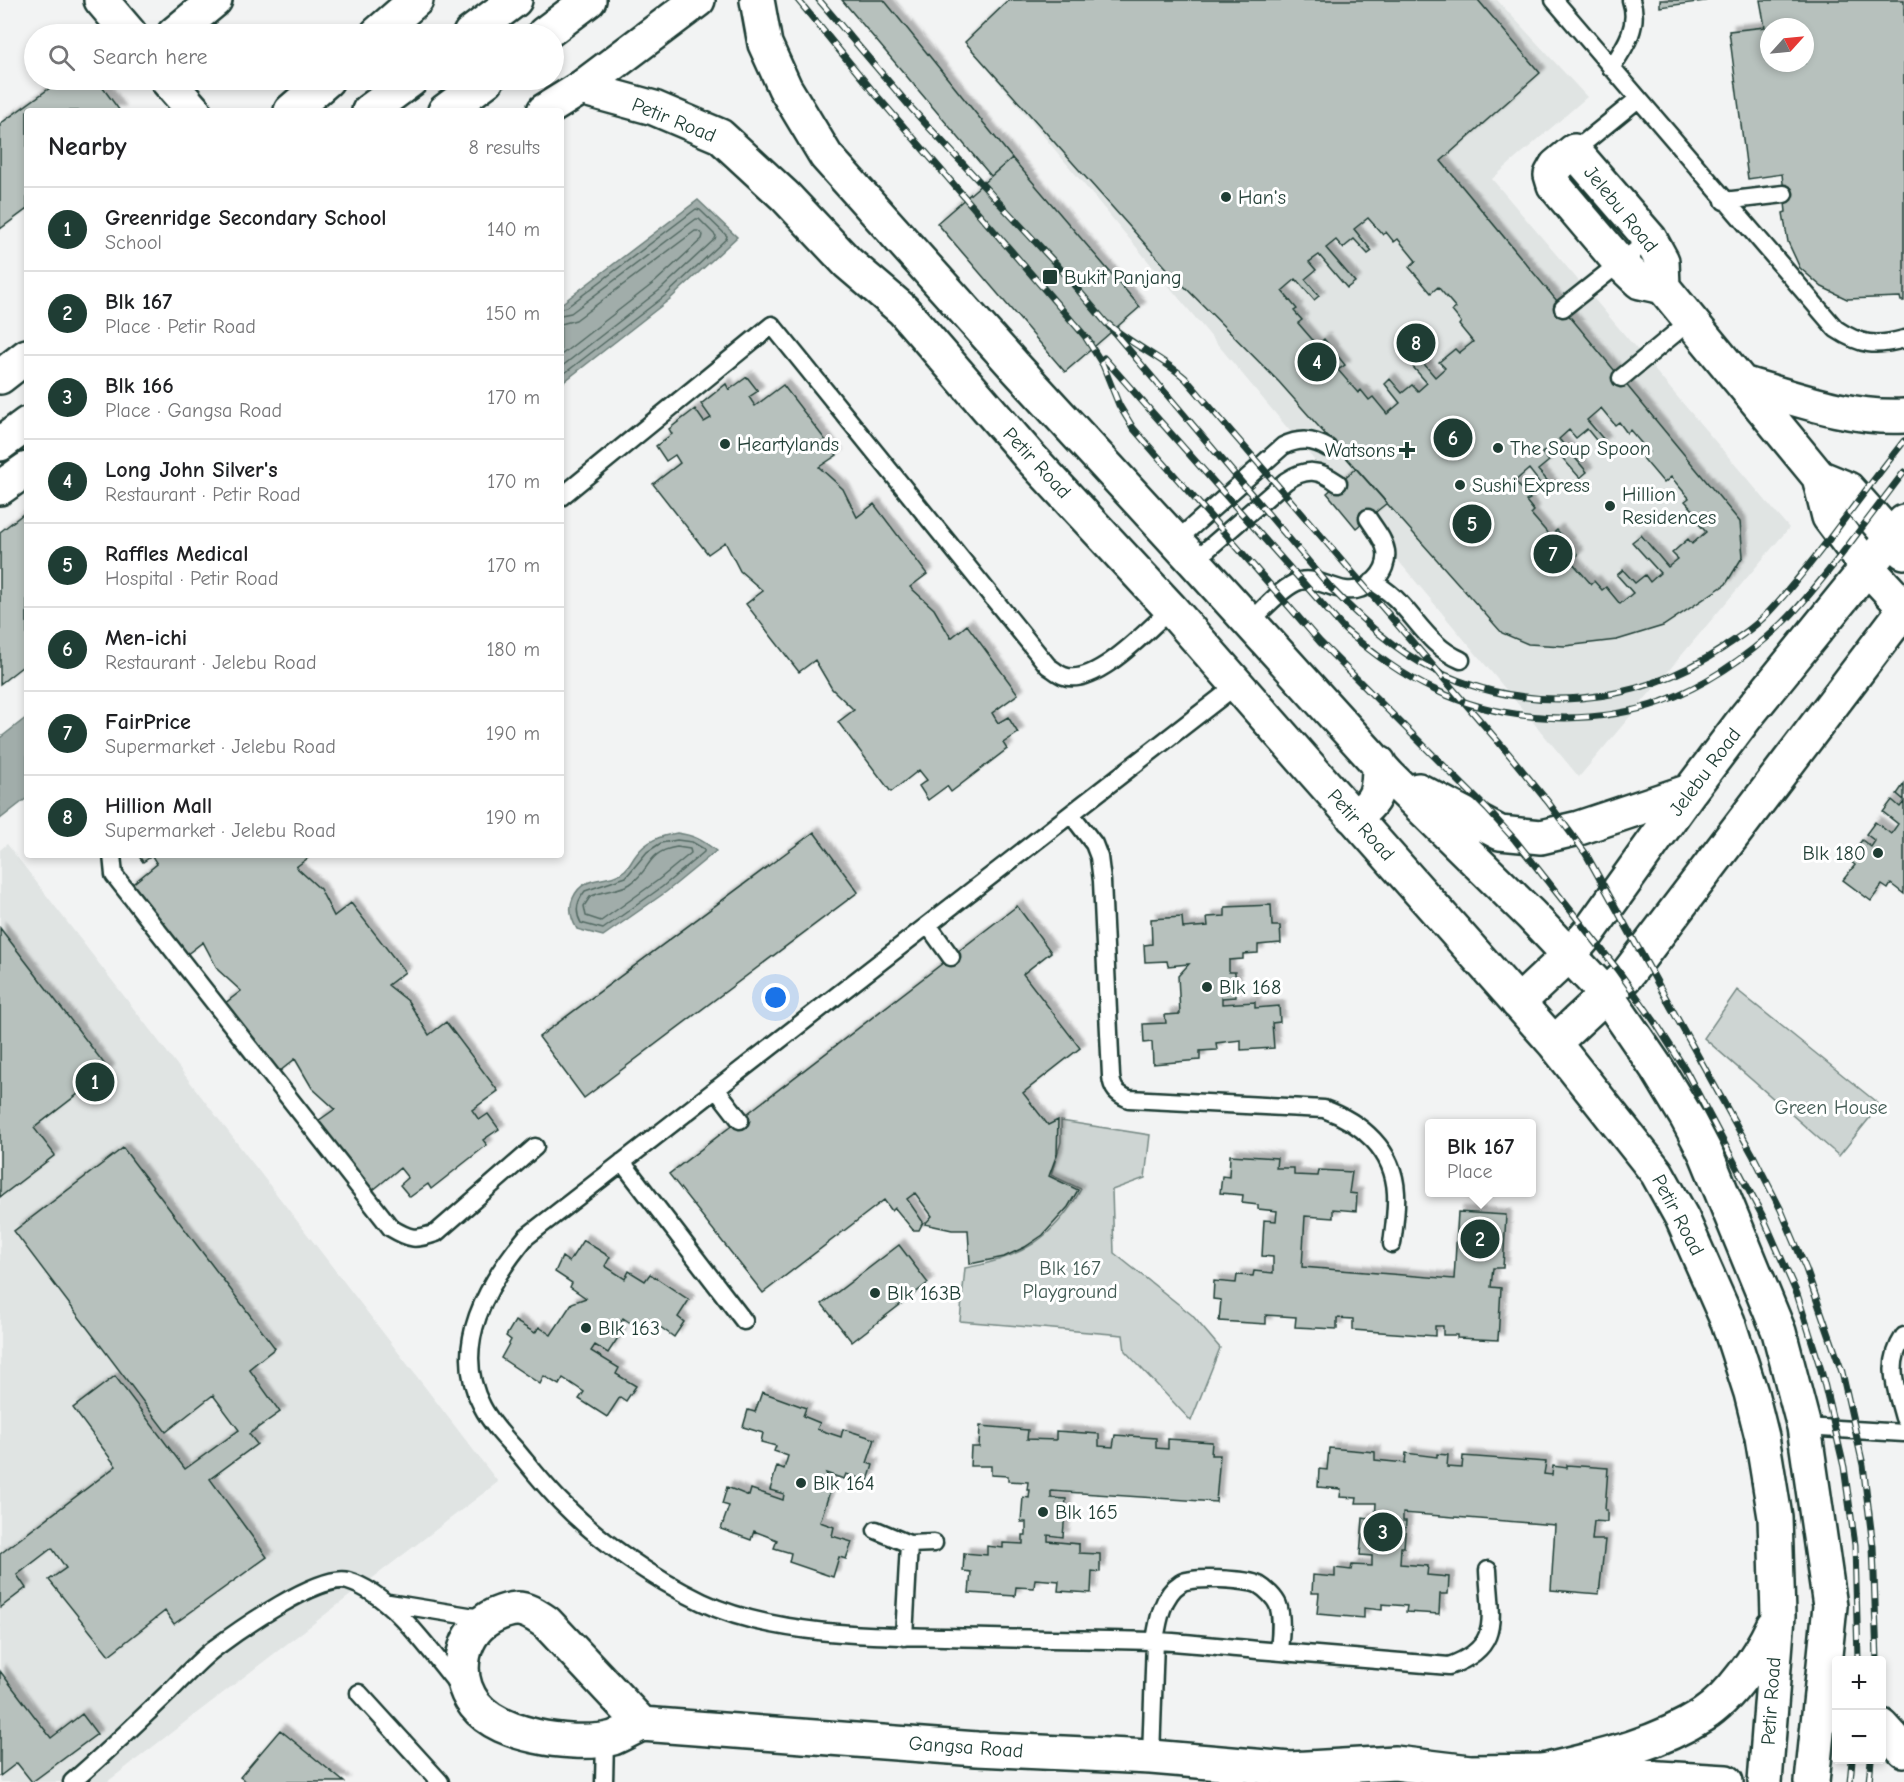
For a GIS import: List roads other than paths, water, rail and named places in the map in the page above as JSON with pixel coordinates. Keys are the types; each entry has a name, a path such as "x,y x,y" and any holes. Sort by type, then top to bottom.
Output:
{"main road":[{"path":"101,0 121,24"},
{"path":"186,24 215,0"},
{"path":"388,24 416,0"},
{"path":"483,24 515,0"},
{"path":"557,24 589,0"},
{"path":"549,108 581,88 698,0"},
{"path":"757,0 765,44 785,88 826,156 1018,370 1384,770 1570,954 1606,994 1658,1070 1706,1154 1779,1332 1804,1427 1830,1606 1845,1656"},
{"name":"Petir Road","path":"581,88 654,108 720,136 785,196 848,263 903,310 1030,457 1172,609 1554,1043 1657,1173 1677,1208 1728,1322 1751,1393 1762,1437 1775,1517 1778,1616 1765,1782"},
{"path":"176,90 191,108"},
{"path":"294,108 315,90"},
{"path":"373,108 397,90"},
{"name":"Jelebu Road","path":"1518,1003 1570,954 1589,932 1745,718 1867,567 1900,537 1848,489 1819,477 1664,286 1662,261 1650,239 1574,151 1556,166 1551,175 1554,185 1620,263 1640,282 1664,286"},
{"path":"903,310 892,284 892,276 904,258 912,252"},
{"path":"0,377 24,358"},
{"path":"1742,382 1827,408 1904,416"},
{"path":"0,444 24,426"},
{"path":"0,488 24,471"},
{"path":"1554,1043 1626,976 1904,609 1867,567 1829,517 1819,477"},
{"path":"1384,770 1500,833 1541,837 1580,828 1690,791"},
{"path":"1353,817 1368,809 1384,770"},
{"path":"1812,1782 1830,1606"},
{"path":"474,1704 463,1673 462,1658 466,1645 472,1634 487,1619 502,1612 518,1609 532,1613 546,1622 642,1724"},
{"path":"1543,1771 1623,1750 1654,1739 1703,1715 1721,1700 1763,1647 1778,1616"},
{"name":"Gangsa Road","path":"474,1704 488,1717 506,1727 525,1734 560,1740 605,1740 642,1724 977,1749 1151,1757 1290,1769 1395,1762 1470,1772 1543,1771 1726,1782"},
{"path":"1886,1730 1904,1750"},
{"name":"Gangsa Road","path":"1290,1769 1338,1782"}],"lane":[{"path":"1554,0 1836,329 1851,339 1870,344 1886,344 1904,339"},
{"path":"1611,68 1628,41 1634,22 1631,0"},
{"path":"1574,151 1638,99"},
{"path":"1724,201 1784,194"},
{"path":"1563,308 1650,239"},
{"path":"1621,378 1691,320"},
{"path":"564,495 772,325 1048,666 1065,676 1086,676 1105,667 1172,609"},
{"path":"1185,550 1283,446 1294,441 1305,440 1316,441 1328,448"},
{"path":"1185,550 1298,474 1312,472 1325,474 1338,483"},
{"path":"1250,622 1291,585 1302,580 1346,591 1356,590 1372,582 1384,568 1385,548 1368,518"},
{"path":"1372,582 1386,589 1438,647 1461,660"},
{"path":"1238,684 526,1237 505,1263 477,1317 470,1346 470,1369 475,1391 482,1407 502,1435 560,1502 599,1537 658,1576 703,1602 771,1624 867,1636 1155,1641 1449,1666 1465,1661 1487,1640 1491,1627 1488,1570"},
{"path":"1071,814 1094,844 1099,857 1111,1076 1116,1093 1129,1098 1324,1109 1341,1115 1370,1135 1390,1166 1396,1193 1392,1244"},
{"path":"112,858 114,875 391,1228 406,1238 418,1239 436,1233 535,1147"},
{"path":"928,925 951,957"},
{"path":"716,1089 740,1120"},
{"path":"622,1162 744,1321"},
{"path":"1904,1336 1895,1352 1893,1368 1904,1418"},
{"path":"1804,1427 1904,1433"},
{"path":"876,1530 909,1544 934,1543"},
{"path":"904,1637 909,1544"},
{"path":"1151,1757 1155,1641 1163,1607 1179,1584 1194,1579 1250,1581 1259,1585 1277,1603 1280,1615 1279,1652"},
{"path":"72,1782 104,1755 214,1649 298,1593 327,1583 345,1580 358,1584 389,1603 474,1704"},
{"path":"389,1603 487,1619"},
{"path":"358,1693 440,1782"},
{"path":"604,1782 605,1740"}],"water":[{"path":"698,200 737,237 670,299 564,382 564,302"},
{"path":"24,719 24,800 0,819 0,738"},
{"path":"677,833 698,839 716,851 666,892 603,936 577,929 570,910 571,902 578,890 590,882 618,874 627,868 640,850 649,843"}],"railway":[{"path":"798,0 871,89 1090,342"},
{"path":"819,0 912,109 1057,265 1331,588 1392,644 1434,670 1470,685 1507,694 1544,699 1581,698 1618,693 1654,682 1689,667 1723,648 1772,609 1814,559 1904,441"},
{"path":"1108,324 1185,378 1508,753 1586,854 1754,1157 1781,1210 1806,1269 1842,1372 1863,1465 1873,1546 1877,1656"},
{"path":"1086,338 1103,365 1119,405 1133,428 1320,642 1487,809 1515,840 1617,969 1685,1069 1763,1217 1797,1294 1821,1370 1844,1467 1855,1545 1858,1656"},
{"path":"1104,358 1345,630 1388,663 1435,690 1461,701 1517,714 1576,718 1634,710 1661,702 1710,679 1769,636 1798,608 1904,472"},
{"path":"1850,1782 1852,1764"},
{"path":"1869,1782 1871,1764"}],"place":[{"name":"Han's","path":"1226,197"},
{"name":"Bukit Panjang","path":"1050,277"},
{"name":"Hillion Mall","path":"1416,343"},
{"name":"Long John Silver's","path":"1317,362"},
{"name":"Men-ichi","path":"1453,438"},
{"name":"Heartylands","path":"725,444"},
{"name":"The Soup Spoon","path":"1498,448"},
{"name":"Watsons","path":"1407,450"},
{"name":"Sushi Express","path":"1460,485"},
{"name":"Hillion Residences","path":"1610,506"},
{"name":"Raffles Medical","path":"1472,524"},
{"name":"FairPrice","path":"1553,554"},
{"name":"Blk 180","path":"1878,853"},
{"name":"Blk 168","path":"1207,987"},
{"name":"Greenridge Secondary School","path":"95,1082"},
{"name":"Blk 167","path":"1480,1239"},
{"name":"Blk 163B","path":"875,1293"},
{"name":"Blk 163","path":"586,1328"},
{"name":"Blk 164","path":"801,1483"},
{"name":"Blk 165","path":"1043,1512"},
{"name":"Blk 166","path":"1383,1532"}],"park label":[{"name":"Green House","path":"1831,1107"},
{"name":"Blk 167 Playground","path":"1070,1280"}]}
